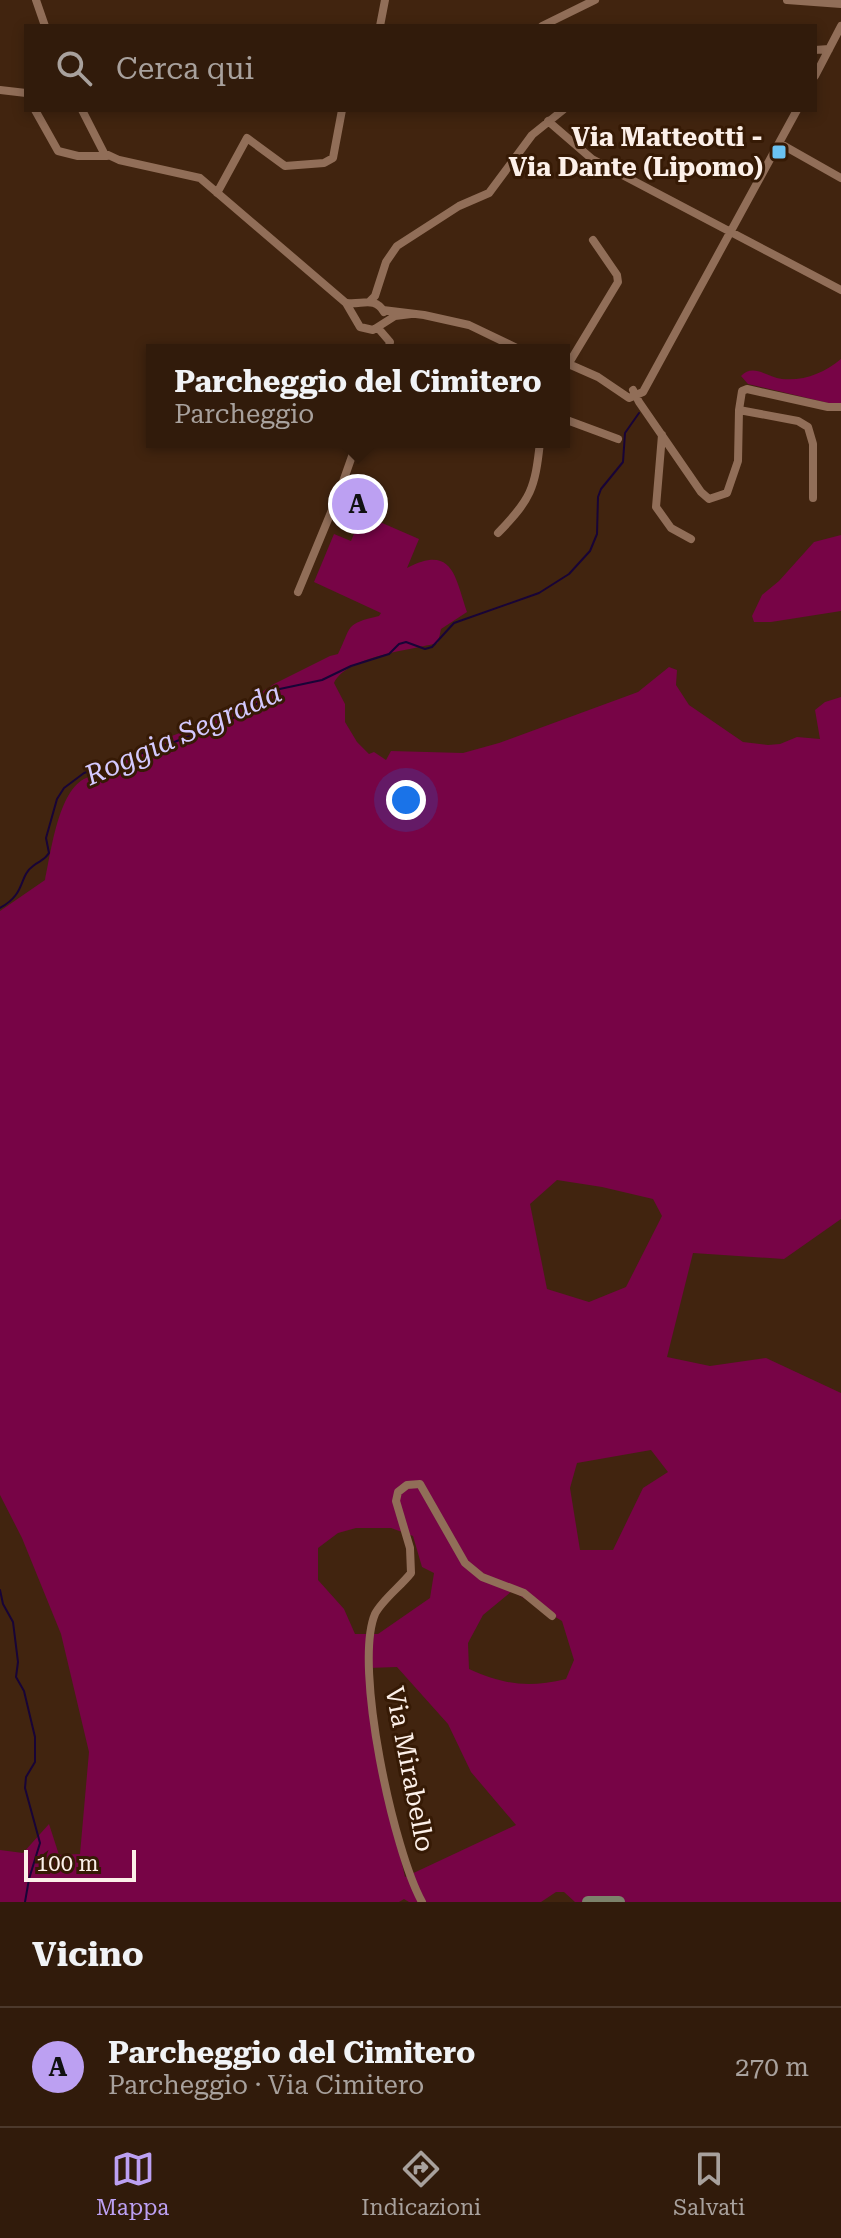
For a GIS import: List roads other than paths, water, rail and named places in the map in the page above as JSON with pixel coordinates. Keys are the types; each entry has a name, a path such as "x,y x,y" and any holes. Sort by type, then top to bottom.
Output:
{"street":[{"path":"36,0 44,24"},
{"path":"380,24 385,0"},
{"path":"546,24 595,0"},
{"path":"787,0 841,2"},
{"path":"817,72 841,26"},
{"path":"817,50 829,49"},
{"path":"0,90 24,93"},
{"path":"36,112 58,151 78,156 107,156 196,177 346,303 357,323 366,330 395,316 411,314"},
{"path":"83,112 100,149 107,156"},
{"path":"217,193 247,138 285,166 324,163 333,158 342,112"},
{"path":"390,344 373,303 386,262 397,246 459,206 489,193 532,135 560,112"},
{"path":"635,393 650,378 796,112"},
{"path":"548,121 592,159 841,290"},
{"path":"779,143 841,178"},
{"path":"570,356 618,282 617,275 593,240"},
{"path":"346,303 373,303 469,325 509,344"},
{"path":"355,316 373,303"},
{"path":"570,364 609,385 635,393 704,496 712,499 729,491 737,467 740,394 747,389 841,407"},
{"path":"739,410 798,421 808,427 813,444 813,498"},
{"path":"570,421 618,439"},
{"path":"662,434 656,507 671,528 691,539"},
{"path":"298,592 355,448"},
{"path":"498,533 522,508 532,492 539,448"},
{"name":"Via Mirabello","path":"422,1902 411,1882 394,1831 370,1696 374,1617 380,1605 397,1591 411,1573 410,1548 396,1501 398,1492 407,1485 420,1484 465,1563 482,1577 524,1593 552,1616"},
{"path":"591,1901 619,1902"}],"waterway":[{"name":"Roggia Segrada","path":"0,908 14,897 28,870 49,853 46,838 57,799 64,788 84,773 172,743 245,713 275,690 322,680 351,666 389,654 399,644 406,642 425,649 432,647 454,623 539,593 569,574 590,551 597,534 598,497 623,462 625,433 639,413"},
{"name":"Roggia Segrada","path":"0,1590 3,1604 13,1622 18,1662 16,1677 24,1691 35,1737 35,1762 26,1777 25,1788 40,1843 25,1902"}],"place":[{"name":"Via Matteotti - Via Dante (Lipomo)","path":"779,152"},
{"name":"Parcheggio del Cimitero","path":"358,504"}]}
